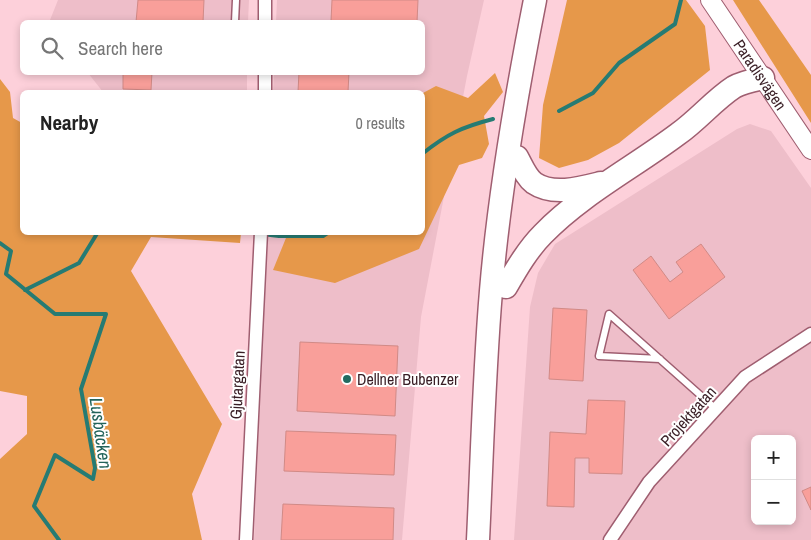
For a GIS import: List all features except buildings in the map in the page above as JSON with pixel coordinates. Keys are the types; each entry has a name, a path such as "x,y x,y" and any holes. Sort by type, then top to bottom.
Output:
{"highway":[{"path":"478,540 495,245 507,155 535,0"},
{"path":"492,540 506,287 517,157 546,0"},
{"path":"506,287 521,261 543,234 609,181 678,134 735,87 763,78"},
{"path":"517,157 524,171 534,183 547,188 578,189 609,181"}],"street":[{"path":"265,0 265,20"},
{"name":"Paradisvägen","path":"710,0 811,150"},
{"path":"264,90 265,75"},
{"name":"Gjutargatan","path":"246,540 261,235"},
{"name":"Projektgatan","path":"610,540 649,482 745,377 811,334"}],"lane":[{"path":"235,20 236,0"},
{"path":"660,360 599,356 609,314 716,409"}],"shaded area":[{"path":"58,0 249,0 248,20 50,20"},
{"path":"277,0 484,0 467,76 421,317 402,540 254,540 267,235 425,235 425,90 273,90 274,75 425,75 425,20 276,20"},
{"path":"567,0 686,0 705,26 710,70 619,143 588,160 559,168 539,158 543,105"},
{"path":"733,0 759,0 811,75 811,123"},
{"path":"495,73 503,92 484,116 489,144 482,158 459,165 419,249 335,283 273,270 287,235 425,235 425,92 436,86 468,98"},
{"path":"90,75 247,75 247,90 101,90"},
{"path":"0,79 10,92 13,118 20,122 20,235 241,235 240,243 151,237 131,271 222,424 192,494 202,540 0,540 0,459 27,434 27,396 0,391"},
{"path":"750,124 771,131 811,188 811,540 514,540 530,307 538,273 555,244 737,129"}],"waterway":[{"path":"559,111 593,93 619,63 675,24 681,0"},
{"path":"425,152 455,132 493,119"},
{"path":"25,290 79,263 96,235"},
{"path":"270,235 324,235"},
{"name":"Lusbäcken","path":"0,243 11,251 6,274 55,314 106,314 81,389 95,468 93,479 55,455 34,506 59,540"}],"place":[{"name":"Dellner Bubenzer","path":"347,379"}]}
